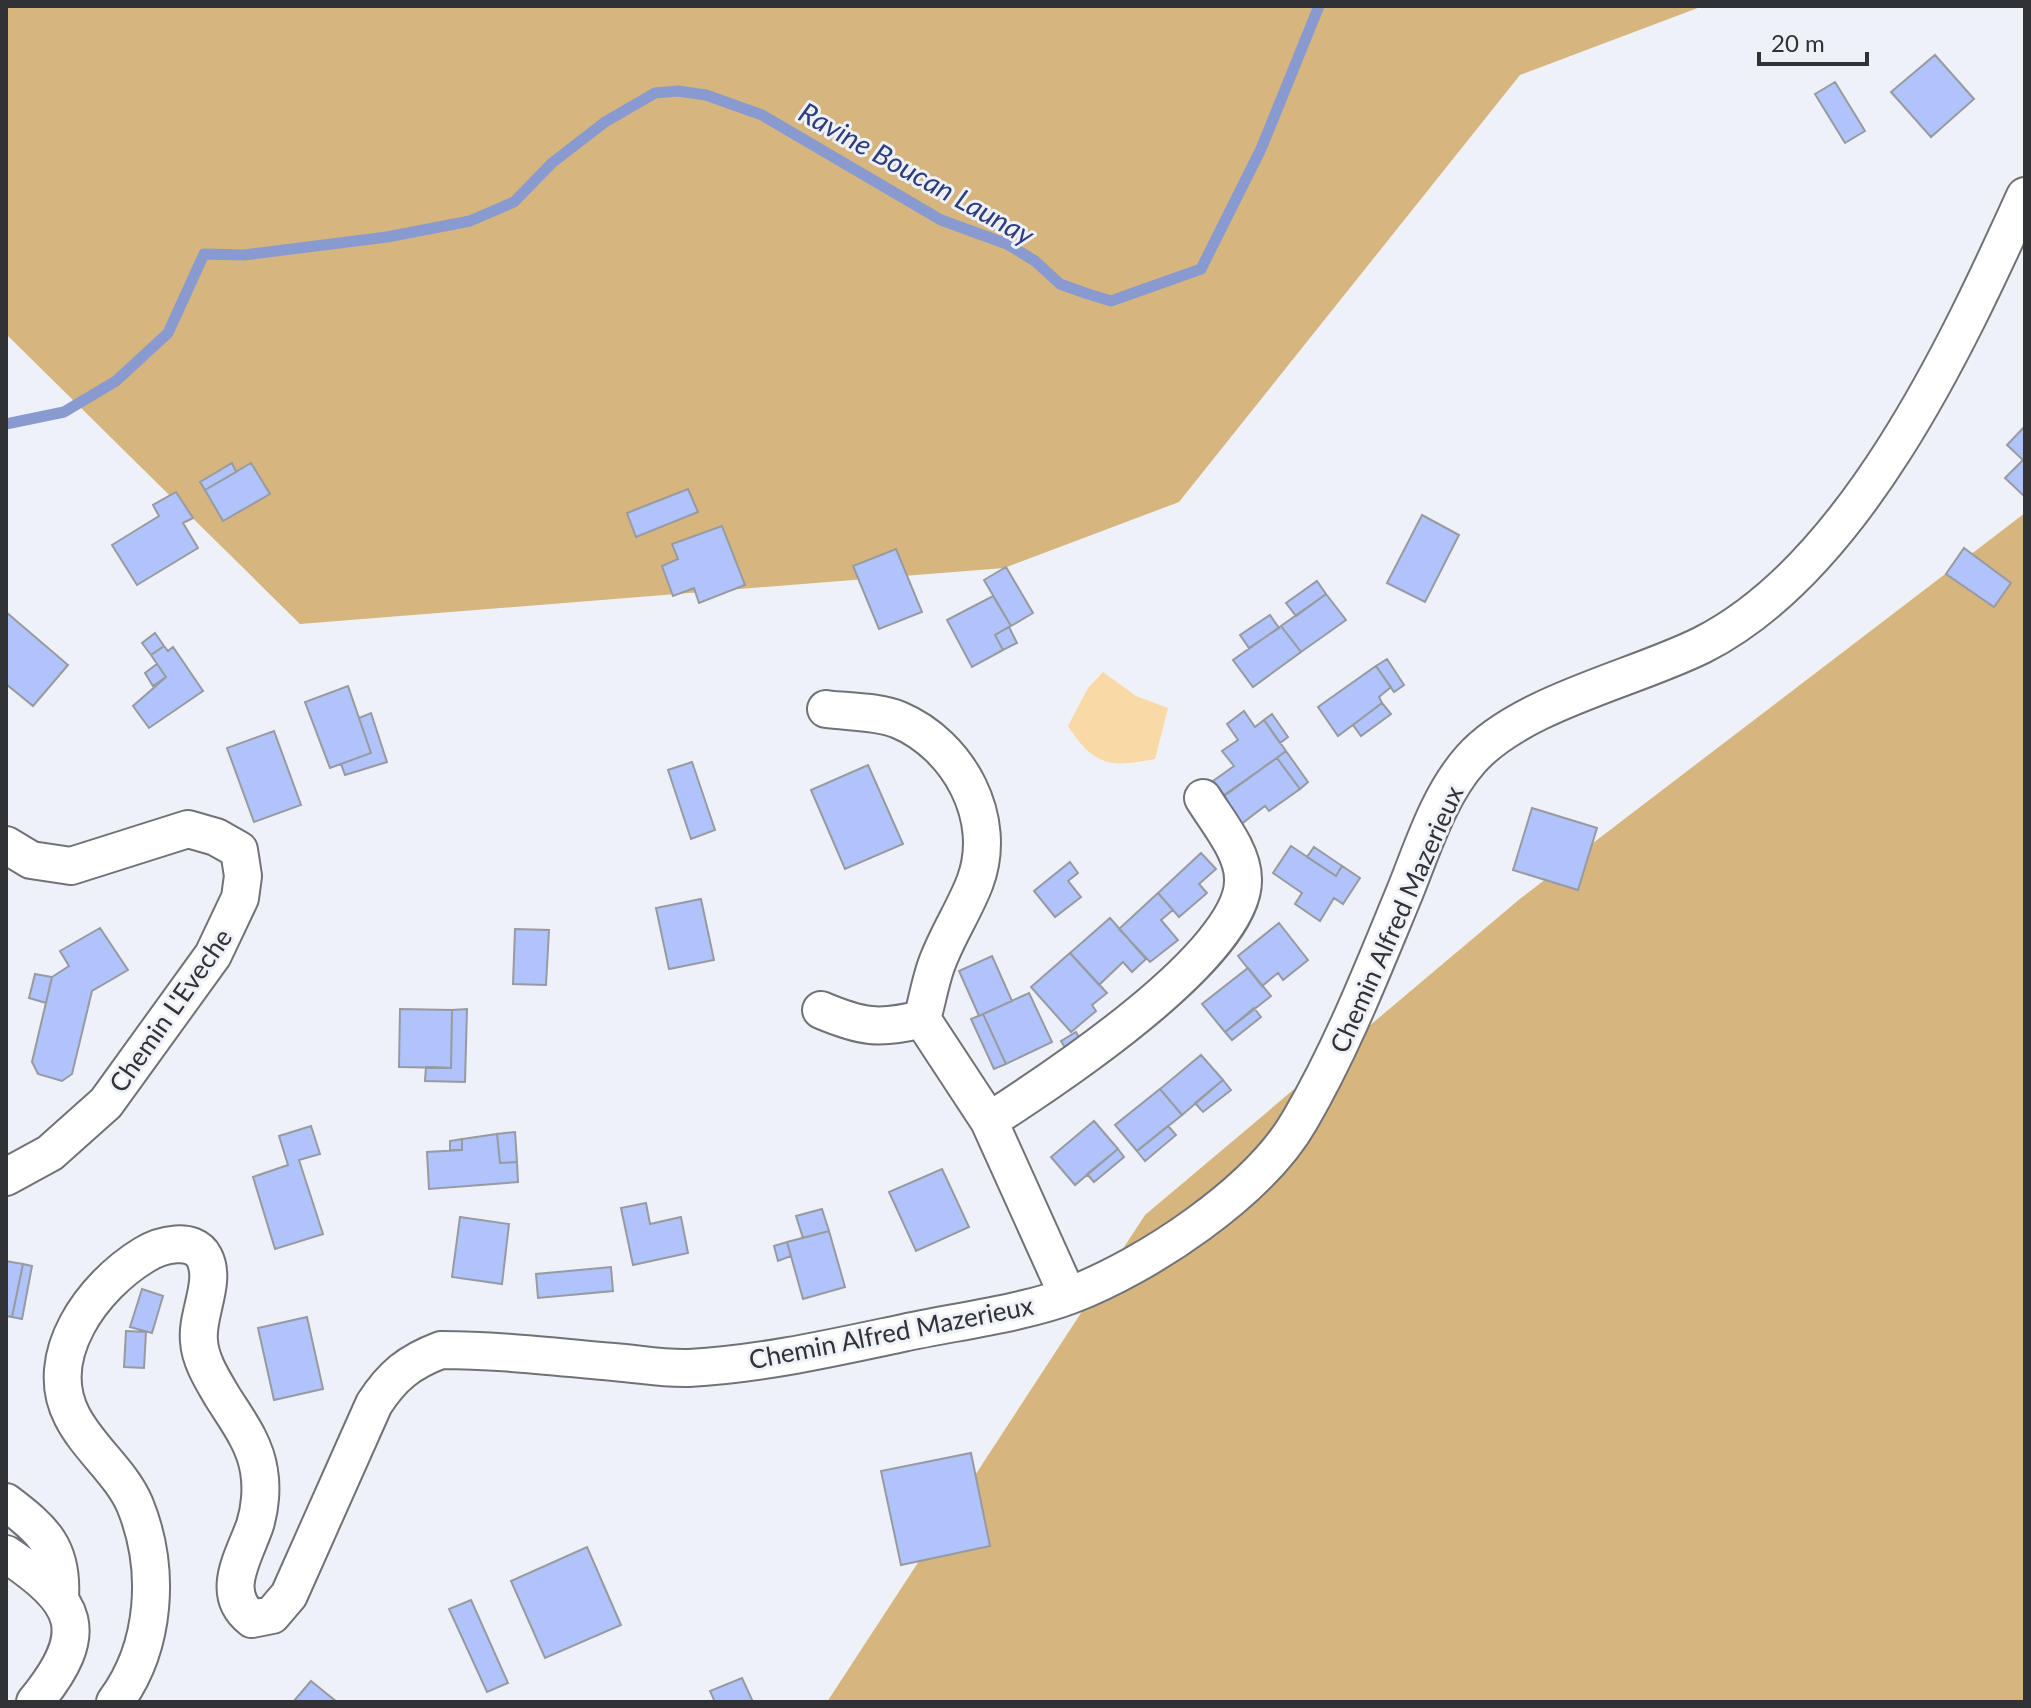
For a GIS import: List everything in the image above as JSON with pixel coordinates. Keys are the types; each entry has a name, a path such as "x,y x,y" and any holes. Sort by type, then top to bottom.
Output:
{"street":[{"name":"Chemin Alfred Mazerieux","path":"115,1702 139,1657 151,1610 144,1541 134,1504 73,1419 60,1376 77,1324 123,1269 157,1248 184,1245 203,1255 207,1279 200,1322 200,1353 242,1425 259,1471 256,1523 235,1581 236,1598 252,1619 272,1615 289,1595 374,1404 390,1380 413,1360 441,1350 452,1350 683,1368 751,1362 822,1351 1068,1296 1146,1260 1232,1197 1292,1135 1335,1059 1432,827 1469,761 1492,739 1522,721 1702,645 1780,592 1814,558 1845,521 1908,421 1983,288 2025,196"},
{"path":"821,1010 857,1025 890,1028 922,1019 935,967 976,881 982,846 977,807 963,774 933,740 896,718 826,709"},
{"path":"989,1121 1066,1072 1162,995 1225,927 1241,899 1241,862 1203,798"},
{"name":"Chemin L'Eveche","path":"6,845 31,860 71,866 188,829 216,837 239,850 243,876 235,916 213,955 143,1046 106,1103 50,1153 6,1177"},
{"name":"Chemin Alfred Mazerieux","path":"922,1019 989,1121 1068,1296"},
{"path":"6,1502 29,1519 57,1554 61,1575 60,1597 71,1625 68,1653 58,1673 35,1702"},
{"path":"6,1554 60,1597"}],"shaded area":[{"path":"6,6 1703,6 1520,75 1179,502 1004,568 300,624 6,334"},
{"path":"2025,513 2025,1702 827,1702 1145,1215 1521,898"},
{"path":"1103,672 1136,696 1168,708 1155,759 1126,763 1104,761 1086,749 1068,726 1088,688"}],"building":[{"path":"1935,55 1974,99 1931,137 1891,92"},
{"path":"1835,82 1865,131 1845,143 1815,94"},
{"path":"2025,426 2025,497 2005,478 2023,460 2007,445"},
{"path":"232,463 236,472 205,490 200,482"},
{"path":"251,463 270,494 223,521 205,490"},
{"path":"688,489 698,512 636,537 627,513"},
{"path":"176,492 193,518 183,523 198,548 137,585 112,545 159,516 153,505"},
{"path":"1422,515 1459,535 1425,602 1387,583"},
{"path":"722,526 745,585 699,603 694,588 673,596 662,566 678,559 672,544"},
{"path":"1964,548 2011,583 1994,607 1946,574"},
{"path":"896,549 922,612 879,629 853,566"},
{"path":"1006,567 1033,613 1011,626 984,580"},
{"path":"1317,581 1326,594 1296,616 1286,603"},
{"path":"1326,594 1346,620 1301,652 1281,626"},
{"path":"993,596 1011,626 995,635 1003,650 972,667 947,620"},
{"path":"6,612 68,665 33,706 6,684"},
{"path":"1270,615 1279,628 1249,648 1240,635"},
{"path":"1281,626 1301,652 1253,687 1233,660"},
{"path":"1009,627 1017,643 1003,650 995,635"},
{"path":"155,633 164,646 151,655 142,643"},
{"path":"164,646 168,651 173,647 203,691 149,728 133,706 166,677 151,655"},
{"path":"1387,659 1404,685 1394,692 1376,666"},
{"path":"157,664 166,677 153,686 145,673"},
{"path":"1376,666 1391,687 1379,697 1382,703 1338,736 1318,707"},
{"path":"348,686 371,753 330,768 305,702"},
{"path":"1382,703 1391,714 1361,736 1353,725"},
{"path":"1244,711 1255,727 1264,720 1286,751 1224,796 1213,781 1234,766 1222,751 1238,740 1227,724"},
{"path":"371,713 387,762 345,775 341,764 371,753 359,718"},
{"path":"1272,714 1288,737 1280,743 1264,720"},
{"path":"274,731 301,805 254,822 227,748"},
{"path":"1286,751 1308,782 1300,789 1277,758"},
{"path":"1277,758 1300,789 1269,811 1265,806 1240,825 1220,798"},
{"path":"692,762 715,830 691,839 668,770"},
{"path":"868,765 903,844 845,869 811,790"},
{"path":"1532,808 1597,828 1578,890 1513,870"},
{"path":"1291,846 1336,876 1342,866 1360,878 1343,904 1334,898 1320,921 1295,904 1302,893 1273,873"},
{"path":"1314,847 1342,866 1336,876 1307,857"},
{"path":"1201,853 1216,869 1199,884 1207,893 1179,917 1158,893"},
{"path":"1070,862 1078,873 1068,881 1081,897 1055,917 1034,891"},
{"path":"1158,893 1173,910 1161,920 1178,940 1150,962 1119,929"},
{"path":"701,899 714,960 669,969 656,908"},
{"path":"1110,918 1146,959 1132,972 1123,962 1099,985 1070,953"},
{"path":"1279,923 1308,960 1283,980 1278,973 1262,986 1238,956"},
{"path":"100,928 128,970 92,991 72,1074 62,1081 38,1074 32,1062 52,977 69,966 60,951"},
{"path":"515,929 549,930 546,985 513,984"},
{"path":"1070,953 1107,993 1092,1005 1096,1011 1071,1032 1031,987"},
{"path":"992,956 1012,1001 979,1016 959,971"},
{"path":"1248,968 1271,996 1225,1032 1202,1004"},
{"path":"35,974 52,977 46,1003 29,998"},
{"path":"1029,993 1052,1042 1006,1064 983,1014"},
{"path":"1254,1008 1261,1017 1232,1040 1225,1032"},
{"path":"400,1009 452,1010 451,1068 399,1067"},
{"path":"467,1009 465,1082 425,1081 426,1067 451,1068 452,1010"},
{"path":"983,1014 1006,1064 994,1069 971,1019"},
{"path":"1076,1032 1081,1041 1066,1049 1061,1041"},
{"path":"1201,1055 1223,1080 1182,1115 1160,1089"},
{"path":"1223,1080 1231,1090 1203,1112 1195,1103"},
{"path":"1160,1089 1182,1115 1137,1151 1115,1125"},
{"path":"1094,1121 1118,1149 1075,1185 1051,1157"},
{"path":"311,1126 320,1154 299,1160 323,1234 275,1249 253,1177 288,1165 279,1136"},
{"path":"1168,1126 1176,1135 1145,1161 1137,1151"},
{"path":"515,1132 517,1162 500,1163 497,1134"},
{"path":"497,1134 500,1163 517,1162 518,1182 429,1189 427,1152 462,1150 462,1139"},
{"path":"462,1139 462,1150 450,1150 450,1141"},
{"path":"1118,1149 1124,1157 1094,1182 1087,1174"},
{"path":"942,1169 969,1227 916,1251 889,1192"},
{"path":"646,1203 650,1224 681,1217 688,1253 633,1265 621,1208"},
{"path":"822,1209 829,1231 803,1238 796,1216"},
{"path":"460,1217 509,1224 502,1284 452,1277"},
{"path":"829,1231 845,1287 803,1299 787,1242"},
{"path":"787,1242 791,1256 778,1261 774,1246"},
{"path":"6,1261 23,1264 12,1317 6,1316"},
{"path":"23,1264 32,1266 22,1319 12,1317"},
{"path":"611,1267 613,1291 538,1298 536,1274"},
{"path":"142,1289 163,1296 152,1333 130,1327"},
{"path":"307,1317 323,1389 274,1400 258,1328"},
{"path":"126,1331 146,1332 144,1368 124,1367"},
{"path":"971,1453 990,1546 901,1565 881,1471"},
{"path":"587,1547 621,1625 545,1658 511,1581"},
{"path":"471,1600 508,1683 487,1692 449,1609"},
{"path":"742,1678 753,1702 715,1702 710,1691"},
{"path":"311,1681 337,1702 293,1702"}],"waterway":[{"name":"Ravine Boucan Launay","path":"6,424 64,412 116,381 168,333 204,254 244,255 387,237 470,221 514,202 552,163 605,122 655,93 678,91 706,95 762,115 941,220 1007,244 1035,261 1060,284 1111,301 1201,269 1261,149 1319,6"}]}
